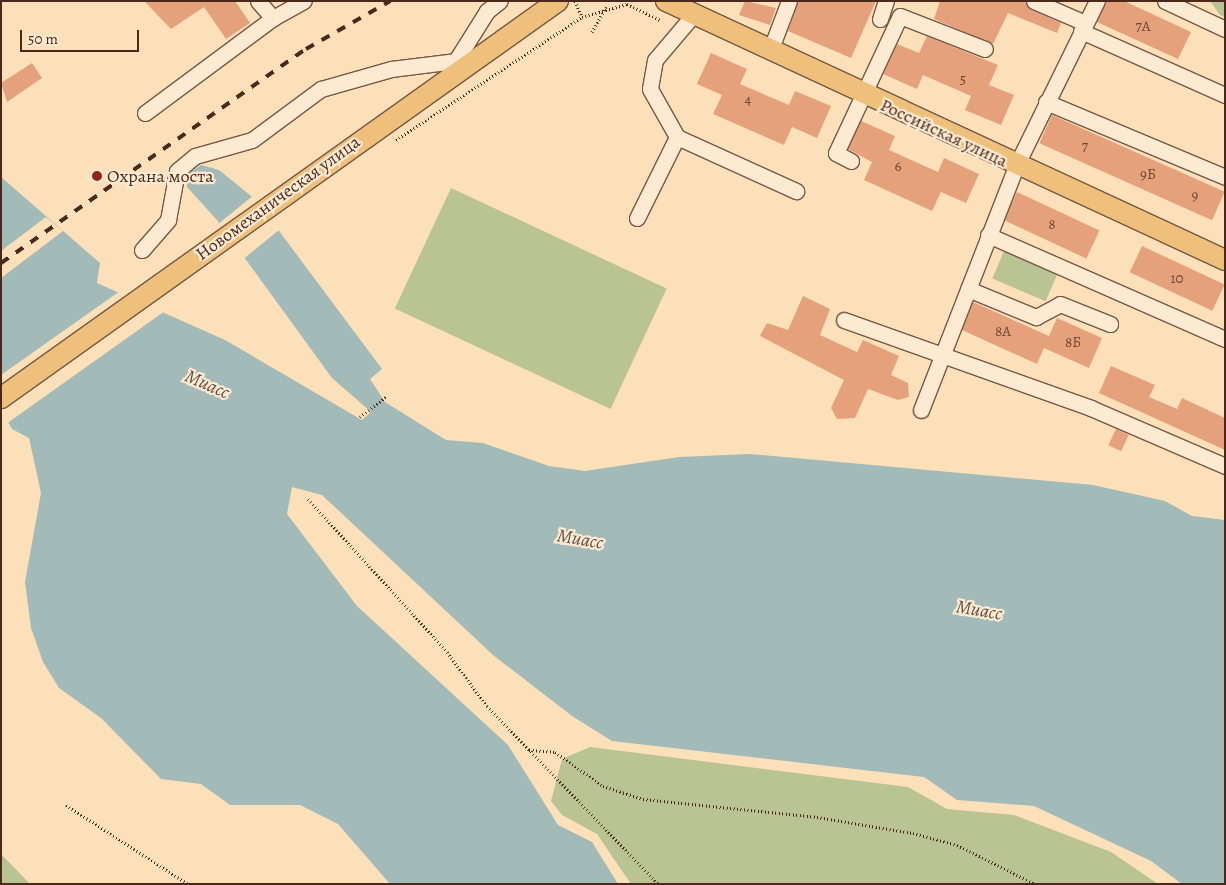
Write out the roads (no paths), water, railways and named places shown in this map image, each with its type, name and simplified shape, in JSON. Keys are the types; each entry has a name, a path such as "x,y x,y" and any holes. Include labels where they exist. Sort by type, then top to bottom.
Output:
{"main road":[{"name":"Новомеханическая улица","path":"1,398 441,82 558,1"},
{"name":"Российская улица","path":"666,1 862,96 1225,260"}],"lane":[{"path":"258,1 273,18"},
{"path":"145,113 273,18 304,1"},
{"path":"441,82 487,11 500,1"},
{"path":"770,51 789,1"},
{"path":"880,19 886,1"},
{"path":"1034,1 1083,27 1225,94"},
{"path":"921,410 1016,166 1083,27 1098,1"},
{"path":"1165,1 1225,29"},
{"path":"694,14 655,60 650,89 677,137 796,190"},
{"path":"852,161 836,153 900,16 984,50"},
{"path":"142,250 168,220 177,171 195,156 252,140 321,89 391,69 455,61"},
{"path":"1046,102 1225,177"},
{"path":"637,218 677,137"},
{"path":"988,235 1225,339"},
{"path":"968,289 1036,317 1060,304 1110,324"},
{"path":"844,320 942,357 1091,408 1225,466"}],"water":[{"name":"Миасс","path":"201,165 219,170 256,200 382,369 370,379 385,402 446,440 483,443 549,466 585,471 679,457 750,454 1093,485 1165,501 1192,516 1225,520 1225,884 1182,884 1151,861 1034,806 957,800 924,777 612,741 572,716 493,655 322,495 292,487 287,514 357,606 508,745 558,825 592,842 618,884 390,884 338,824 300,805 230,805 201,784 161,779 101,718 59,688 43,662 31,628 25,582 41,493 29,438 12,429 1,409 1,177 100,263 97,283 225,340 362,420 371,412 332,378 217,220 187,187 188,174"}],"railway":[{"path":"1,263 306,49 390,1"}],"place":[{"name":"Охрана моста","path":"97,176"}]}
